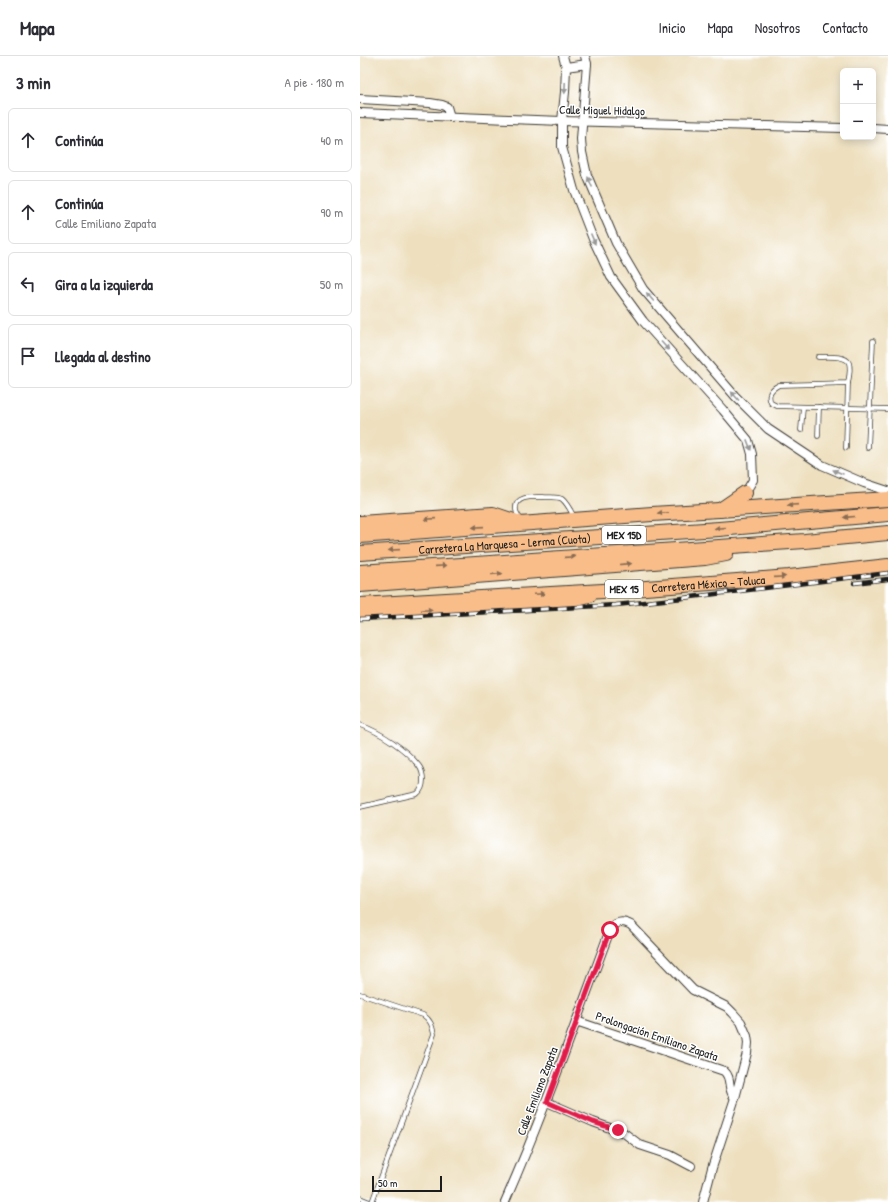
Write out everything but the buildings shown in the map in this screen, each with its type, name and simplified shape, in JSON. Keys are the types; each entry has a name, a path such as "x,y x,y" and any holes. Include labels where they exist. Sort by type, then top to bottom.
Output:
{"highway":[{"path":"719,510 745,493"},
{"path":"360,536 576,519 888,499"},
{"path":"360,523 493,514 523,524"},
{"name":"Carretera La Marquesa - Lerma (Cuota)","path":"360,553 719,528 888,514"},
{"name":"Carretera La Marquesa - Lerma (Cuota)","path":"360,572 805,541 888,533"},
{"path":"360,585 704,558 805,541"},
{"name":"Carretera México - Toluca","path":"360,605 620,590 789,577 888,566"}],"main road":[{"path":"360,614 556,604 620,590"}],"street":[{"path":"563,56 566,67 562,121 562,147 574,190 593,239 610,277 643,321 748,440 752,454 753,480 745,493"},
{"path":"566,67 586,60 581,139 587,175 616,243 643,289 735,396 768,429 822,465 864,483 888,491"},
{"path":"360,99 442,105 447,107 450,117"},
{"name":"Calle Miguel Hidalgo","path":"360,113 562,121 840,128"},
{"path":"876,128 888,129"},
{"name":"Calle Emiliano Zapata","path":"505,1202 547,1102 588,988 613,925 620,922 631,924 690,987 707,998 727,1007 741,1022 747,1036 748,1043 735,1098"},
{"name":"Prolongación Emiliano Zapata","path":"576,1021 724,1071 729,1078 730,1091 735,1098"},
{"path":"703,1202 712,1168 735,1098"},
{"path":"547,1102 593,1122 624,1133 640,1145 670,1155 691,1166"}],"lane":[{"path":"868,448 873,341"},
{"path":"818,357 842,358 847,360 849,364 846,448"},
{"path":"848,383 779,385 770,391 769,396 771,403 777,406 888,409"},
{"path":"801,430 803,406"},
{"path":"818,436 819,407"},
{"path":"523,524 516,510 517,504 520,500 528,497 558,498 562,500 576,519"},
{"path":"360,725 370,728 388,738 419,766 423,776 422,789 417,794 360,807"},
{"path":"360,994 423,1015 428,1018 434,1034 371,1202 360,1198"}],"railway":[{"path":"360,619 616,605 888,573"},
{"path":"854,583 888,579"}],"route":[{"path":"610,930 547,1102 593,1122 618,1130"}]}
